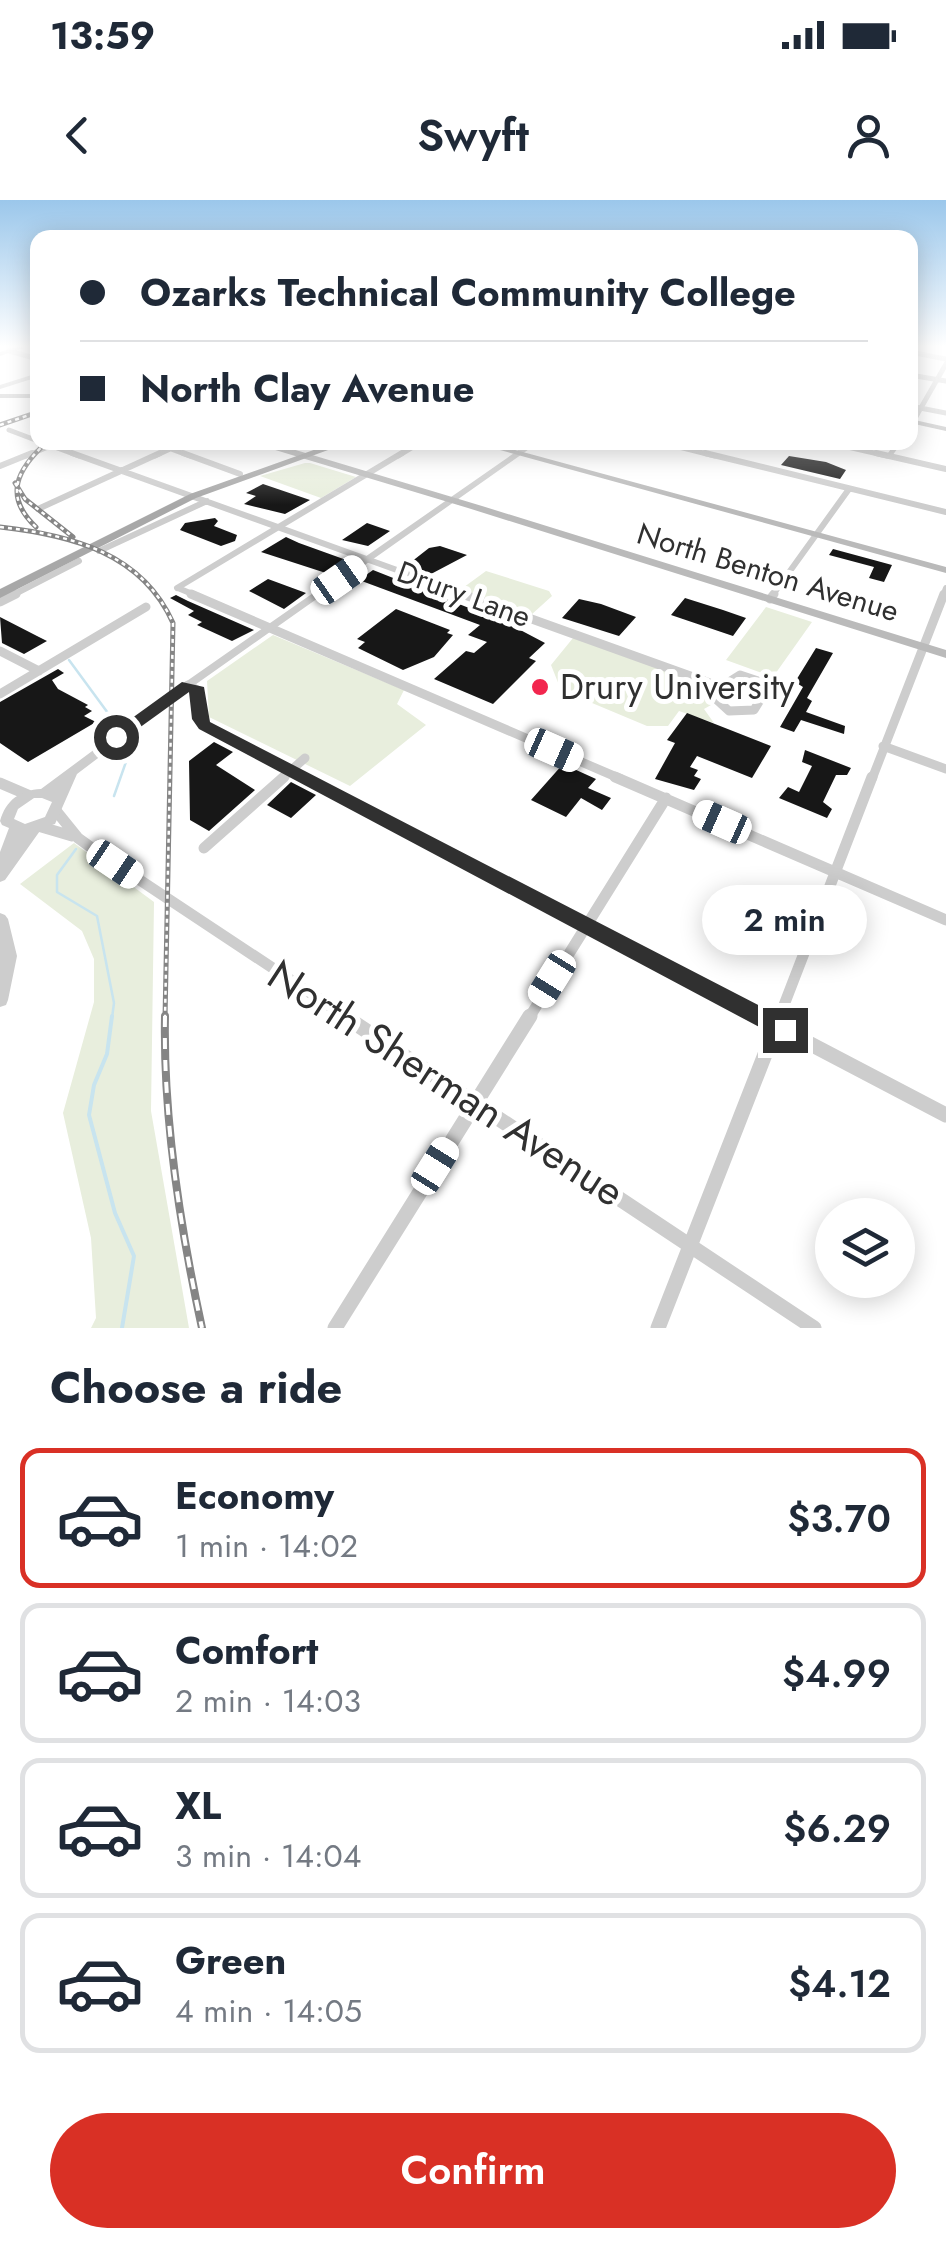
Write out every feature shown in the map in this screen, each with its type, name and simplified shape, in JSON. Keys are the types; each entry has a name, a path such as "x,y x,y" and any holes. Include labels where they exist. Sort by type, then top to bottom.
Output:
{"main road":[{"path":"918,424 946,428"},
{"path":"272,464 280,456 279,450"},
{"path":"504,450 946,570"},
{"path":"8,587 100,544 189,495 304,451"},
{"path":"189,495 304,451"},
{"name":"North Benton Avenue","path":"304,451 329,464 946,654"},
{"path":"206,501 212,490 222,484"}],"street":[{"path":"918,408 946,413"},
{"name":"Drury Lane","path":"9,430 30,438"},
{"path":"0,466 40,450"},
{"name":"Drury Lane","path":"62,450 721,687"},
{"path":"38,509 169,450"},
{"path":"174,450 240,474"},
{"path":"408,450 175,589 946,920"},
{"path":"1,873 83,762 525,450"},
{"path":"692,450 946,512"},
{"path":"862,450 946,469"},
{"path":"889,456 893,450"},
{"path":"770,599 849,488"},
{"path":"100,544 206,501"},
{"path":"0,602 79,562"},
{"path":"658,1328 946,588"},
{"path":"0,694 146,607"},
{"path":"0,651 39,671"},
{"name":"Drury Lane","path":"740,675 758,681 765,692 754,710 737,713 719,705 716,696 721,687 740,675"},
{"path":"188,686 199,691 200,719 205,726 946,1115"},
{"path":"883,746 946,769"},
{"path":"204,848 305,758"},
{"path":"0,784 53,801"},
{"path":"0,784 10,808 7,821 16,828 37,827"},
{"path":"10,808 28,795"},
{"path":"335,1328 666,798"},
{"name":"North Sherman Avenue","path":"53,801 78,838"},
{"name":"North Sherman Avenue","path":"37,827 78,838 814,1328"},
{"path":"1,873 16,828"},
{"path":"0,919 9,956 0,1000"}],"green space":[{"path":"305,463 356,477 321,498 260,476"},
{"path":"486,571 549,591 552,596 531,615 460,590"},
{"path":"766,607 812,622 773,677 726,660"},
{"path":"273,635 404,690 397,704 426,725 350,786 209,717 207,681"},
{"path":"573,638 712,687 711,705 704,709 714,723 679,711 668,726 647,726 561,690 551,665"},
{"path":"74,843 154,902 151,1111 189,1328 91,1328 96,1318 91,1238 63,1113 94,1002 94,959 82,931 20,884"}],"building":[{"path":"789,456 846,470 840,479 781,465"},
{"path":"263,484 310,500 285,514 244,504 256,496 246,493"},
{"path":"215,518 218,521 214,526 237,535 235,541 221,546 180,530 185,523"},
{"path":"367,523 390,531 368,546 342,540"},
{"path":"286,537 349,561 332,575 261,552"},
{"path":"440,546 467,555 431,574 406,566 429,548"},
{"path":"833,549 892,565 884,582 869,578 874,567 829,555"},
{"path":"373,570 507,623 545,643 529,658 536,661 493,704 434,679 466,651 474,653 487,642 468,635 480,625 359,580"},
{"path":"268,579 306,593 284,609 249,591"},
{"path":"176,595 254,630 232,641 197,625 202,622 188,615 194,611 170,598"},
{"path":"685,598 746,618 733,636 671,615"},
{"path":"579,599 636,617 619,636 562,618"},
{"path":"396,609 450,630 447,633 453,635 434,657 403,670 358,648 365,642 357,639"},
{"path":"0,617 47,641 24,654 2,643"},
{"path":"816,648 833,653 807,698 812,701 806,712 845,726 844,734 801,720 794,732 780,727 803,687 795,682"},
{"path":"58,669 64,673 52,680 58,689 88,705 85,707 92,711 84,716 96,722 28,762 0,743 0,702"},
{"path":"687,713 771,746 752,778 697,756 690,767 698,770 694,776 701,779 694,790 655,779 675,743 667,740"},
{"path":"214,742 233,752 216,765 255,790 209,831 190,820 189,761"},
{"path":"805,750 851,768 847,775 836,775 823,802 832,809 827,818 779,798 788,787 799,792 812,766 802,762"},
{"path":"563,764 596,779 588,788 611,798 602,810 581,798 566,817 531,800"},
{"path":"291,782 316,795 291,818 267,805"}],"waterway":[{"path":"69,660 116,724"},
{"path":"114,796 133,742 131,735"},
{"path":"76,849 57,875 57,892 97,916 114,1003 112,1018"},
{"path":"112,1016 107,1054 94,1085 89,1115 115,1213 134,1256 122,1328"}],"railway":[{"path":"0,425 30,415"},
{"path":"18,487 28,462 39,450"},
{"path":"15,483 18,487"},
{"path":"18,487 25,499 73,537"},
{"path":"18,487 20,504 36,527"},
{"path":"0,527 78,542 123,564 160,599 173,623 165,1018"},
{"path":"165,1018 174,1173 202,1328"}],"place":[{"name":"Drury University","path":"540,687"}],"route":[{"path":"116,737 188,686 199,691 200,719 205,726 785,1030"}]}
